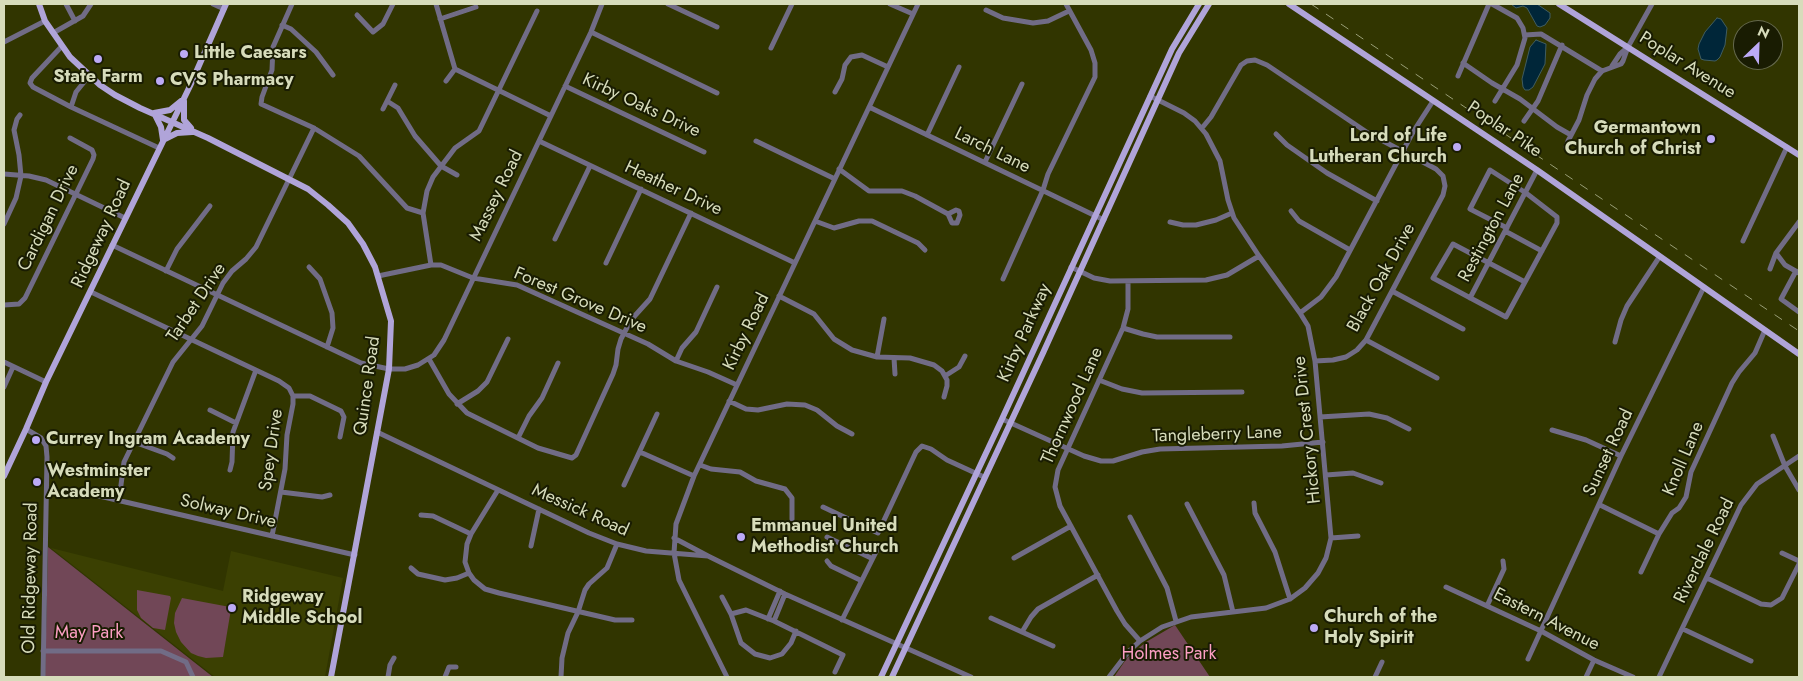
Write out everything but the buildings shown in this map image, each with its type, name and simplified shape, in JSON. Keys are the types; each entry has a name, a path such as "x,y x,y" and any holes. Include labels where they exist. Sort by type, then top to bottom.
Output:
{"main road":[{"name":"Quince Road","path":"39,4 45,21 53,34 89,76 115,95 290,178 315,194 342,217 367,251 378,276 391,321 389,369 332,677"},
{"name":"Kirby Parkway","path":"882,677 1150,96 1180,33 1199,4"},
{"name":"Kirby Parkway","path":"892,677 1104,220 1179,53 1209,4"},
{"name":"Poplar Pike","path":"1288,4 1538,170 1799,354"},
{"name":"Poplar Avenue","path":"1559,4 1799,155"},
{"name":"Ridgeway Road","path":"4,476 46,382 91,292 158,148 184,98 225,6"},
{"path":"184,98 170,110 154,113 163,140 177,133 196,132"},
{"path":"184,98 184,120 196,132"}],"street":[{"path":"66,4 75,21"},
{"path":"53,34 85,14 91,4"},
{"path":"212,4 225,6"},
{"path":"292,4 273,47 272,70 261,104 314,128 359,156 407,208 422,213"},
{"path":"358,15 373,32 383,24 393,4"},
{"path":"436,4 455,68 499,92 551,116"},
{"name":"Massey Road","path":"429,359 442,344 591,32 602,4"},
{"path":"668,4 717,27"},
{"path":"771,48 792,4"},
{"path":"890,4 913,14"},
{"name":"Kirby Road","path":"727,677 679,580 674,554 676,524 694,476 918,4"},
{"path":"1003,279 1043,190 1048,174 1095,77 1095,63 1091,50 1066,4"},
{"path":"1458,76 1491,4 1517,18 1525,35 1523,48 1517,65 1495,101"},
{"path":"1566,147 1580,120 1591,87 1602,72 1621,64 1628,47 1652,4"},
{"path":"440,19 476,7"},
{"path":"986,10 1003,18 1038,23 1054,19 1069,11"},
{"path":"431,265 422,213 427,191 433,177 455,148 478,131 499,92 537,11"},
{"path":"4,42 45,21"},
{"path":"282,25 291,29 316,52 333,75"},
{"path":"591,32 717,93"},
{"path":"1525,35 1541,34 1562,45 1602,72"},
{"path":"1524,121 1542,93 1547,77 1562,45"},
{"path":"62,46 32,78 30,82 33,87 158,148"},
{"path":"835,92 842,79 844,65 851,57 862,55 888,67"},
{"path":"1202,128 1241,65 1247,61 1255,60 1267,65 1361,128 1402,151"},
{"path":"1463,64 1534,108 1557,128 1571,135"},
{"path":"927,135 959,67"},
{"path":"446,81 455,68"},
{"path":"71,107 76,92 89,76"},
{"path":"985,162 1022,84"},
{"path":"383,109 395,85"},
{"name":"Kirby Oaks Drive","path":"565,86 704,152"},
{"name":"Hickory Crest Drive","path":"1108,677 1121,659 1140,640 1162,627 1176,621 1205,614 1266,608 1290,598 1305,588 1318,573 1326,558 1331,538 1316,362 1311,334 1300,313 1259,256 1232,213 1219,157 1202,128 1184,113 1150,96"},
{"path":"387,100 398,108 414,136 441,166 457,175"},
{"path":"1300,313 1317,301 1329,287 1377,201 1402,151 1433,101"},
{"name":"Larch Lane","path":"869,107 1104,220"},
{"path":"4,224 15,201 21,176 14,130 20,115"},
{"name":"Tarbet Drive","path":"119,500 124,465 173,362 202,326 216,295 228,275 256,247 314,128"},
{"path":"1276,134 1287,145 1327,172 1377,201"},
{"name":"Cardigan Drive","path":"4,305 19,304 25,298 94,155 90,148 70,138"},
{"name":"Heather Drive","path":"539,141 795,263"},
{"path":"756,141 834,178"},
{"path":"1742,241 1787,147"},
{"name":"Black Oak Drive","path":"1316,362 1346,357 1357,350 1366,340 1443,195 1444,178 1436,169 1402,151"},
{"path":"555,239 590,166"},
{"path":"839,169 868,191 906,192 948,214"},
{"path":"1525,282 1453,244 1433,278 1506,317 1542,251 1558,220 1556,214 1490,170 1470,209 1542,251"},
{"name":"Restington Lane","path":"1470,298 1538,170"},
{"path":"4,174 46,180 125,218"},
{"path":"606,263 641,189"},
{"path":"166,271 177,249 210,206"},
{"path":"1291,212 1299,221 1350,250"},
{"path":"112,245 361,362 389,369 411,367 429,359 445,389 457,404 472,415 544,450 572,458 614,374 619,345 624,333 632,320 650,299 691,213"},
{"path":"1170,222 1182,225 1196,224 1216,220 1232,213"},
{"path":"815,221 834,228 859,221 872,221 918,243 925,250"},
{"path":"1770,269 1776,253 1799,222"},
{"path":"1776,253 1785,265 1798,272 1781,299 1799,312"},
{"path":"1071,268 1104,280 1128,282 1219,278 1236,271 1259,256"},
{"path":"1615,342 1621,320 1628,306 1660,256"},
{"name":"Forest Grove Drive","path":"378,276 431,265 440,265 473,278 517,285 648,344 676,361 737,385"},
{"path":"309,268 315,273 322,285 332,313 333,328 327,347"},
{"name":"Thornwood Lane","path":"1128,282 1128,309 1123,328 1056,474 1055,487 1058,500 1071,526 1121,617 1140,640"},
{"path":"676,361 682,348 696,332 717,287"},
{"name":"Sunset Road","path":"1528,659 1621,456 1704,287"},
{"path":"1392,291 1463,329"},
{"path":"91,292 284,383 293,396 310,396 341,411 344,417 340,437"},
{"path":"780,296 814,314 830,335 843,345 857,352 876,357 910,358 925,361 937,367 945,376 947,386 944,397"},
{"path":"876,357 884,319"},
{"path":"1123,328 1157,337 1230,336"},
{"name":"Knoll Lane","path":"1641,572 1659,534 1686,497 1691,472 1732,383 1755,354 1765,330"},
{"path":"457,404 484,385 508,339"},
{"path":"1366,340 1437,378"},
{"path":"945,376 959,367 964,356"},
{"path":"894,358 895,374"},
{"path":"4,362 46,382"},
{"path":"518,438 542,398 558,363"},
{"path":"4,387 13,366"},
{"path":"230,470 232,462 232,437 256,370"},
{"path":"1099,380 1122,389 1142,393 1242,392"},
{"name":"Spey Drive","path":"272,536 285,469 287,434 293,396"},
{"path":"729,401 746,409 758,410 787,404 805,405 817,410 837,426 852,434"},
{"path":"210,410 236,423"},
{"path":"624,486 658,414"},
{"path":"1320,417 1369,414 1387,418 1410,428"},
{"name":"Tangleberry Lane","path":"1002,419 1089,458 1107,462 1155,450 1272,447 1323,442"},
{"name":"Old Ridgeway Road","path":"26,429 41,438 46,446 47,457 43,677"},
{"path":"1552,430 1586,440 1621,456"},
{"name":"Messick Road","path":"377,432 589,533 617,544 646,552 708,556 905,649 971,677"},
{"path":"1773,436 1784,466 1799,490"},
{"path":"134,442 173,458"},
{"path":"823,507 878,533 920,447 928,448 947,460 984,477"},
{"path":"640,452 694,476"},
{"name":"Riverdale Road","path":"1659,677 1749,493 1757,484 1799,456"},
{"path":"700,465 711,469 743,473 756,481 785,489 792,501 792,519"},
{"path":"1326,475 1354,473 1381,483"},
{"path":"498,490 471,534 465,552 465,562 469,574 477,583 489,590 578,612 619,621 632,620"},
{"path":"281,492 322,497 330,495"},
{"name":"Solway Drive","path":"95,495 355,555"},
{"path":"1254,503 1255,512 1275,552 1290,598"},
{"path":"1187,504 1224,575 1233,612"},
{"path":"1600,505 1659,534"},
{"path":"531,546 539,509"},
{"path":"421,515 431,515 471,534"},
{"path":"1130,517 1165,582 1176,621"},
{"path":"1014,558 1071,526"},
{"path":"1331,538 1358,536"},
{"path":"827,537 871,558"},
{"path":"674,538 708,556"},
{"path":"561,677 562,658 568,633 578,612 584,590 607,568 617,544"},
{"path":"842,620 871,558 878,548"},
{"path":"1707,578 1761,604 1771,605 1782,598 1799,562 1782,553"},
{"path":"827,561 831,566 860,580"},
{"path":"1487,606 1504,569 1503,561"},
{"path":"411,568 418,574 445,580 469,574"},
{"path":"1022,632 1030,617 1038,610 1098,575"},
{"name":"Eastern Avenue","path":"1446,587 1541,631 1594,660 1633,677"},
{"path":"771,620 783,592"},
{"path":"722,597 731,614 737,634 745,647 755,654 770,658 782,654 796,631"},
{"path":"731,614 746,610 796,631 843,655 836,672"},
{"path":"991,618 1053,646"},
{"path":"1683,628 1751,661"},
{"path":"43,651 161,651 186,662 193,677"},
{"path":"388,677 390,665 394,658"},
{"path":"1586,677 1594,660"},
{"path":"1375,677 1382,662"},
{"path":"445,677 449,667 456,667"}],"shaded area":[{"name":"Ridgeway Middle School","path":"51,548 223,591 231,551 343,578 325,677 215,677"}],"green space":[{"name":"May Park","path":"48,547 213,677 45,677"},
{"path":"137,590 170,596 165,630 153,628 141,618 137,610"},
{"path":"182,598 230,607 223,657 206,658 198,656 191,653 181,642 174,623 175,613"},
{"name":"Holmes Park","path":"1175,625 1210,677 1114,677 1127,658 1146,642"}],"water":[{"path":"1511,4 1537,4 1550,13 1550,18 1545,25 1537,26 1527,8 1523,6 1516,8"},
{"path":"1717,18 1721,19 1727,28 1725,45 1717,60 1701,59 1698,49 1699,44 1705,32"},
{"path":"1536,40 1546,44 1545,64 1533,87 1525,90 1522,79 1530,47"}],"railway":[{"path":"1311,4 1799,331"}],"place":[{"name":"Little Caesars","path":"184,54"},
{"name":"State Farm","path":"98,59"},
{"name":"CVS Pharmacy","path":"160,81"},
{"name":"Germantown Church of Christ","path":"1711,139"},
{"name":"Lord of Life Lutheran Church","path":"1457,147"},
{"name":"Currey Ingram Academy","path":"36,440"},
{"name":"Westminster Academy","path":"37,482"},
{"name":"Emmanuel United Methodist Church","path":"741,537"},
{"name":"Ridgeway Middle School","path":"232,608"},
{"name":"Church of the Holy Spirit","path":"1314,628"}]}
